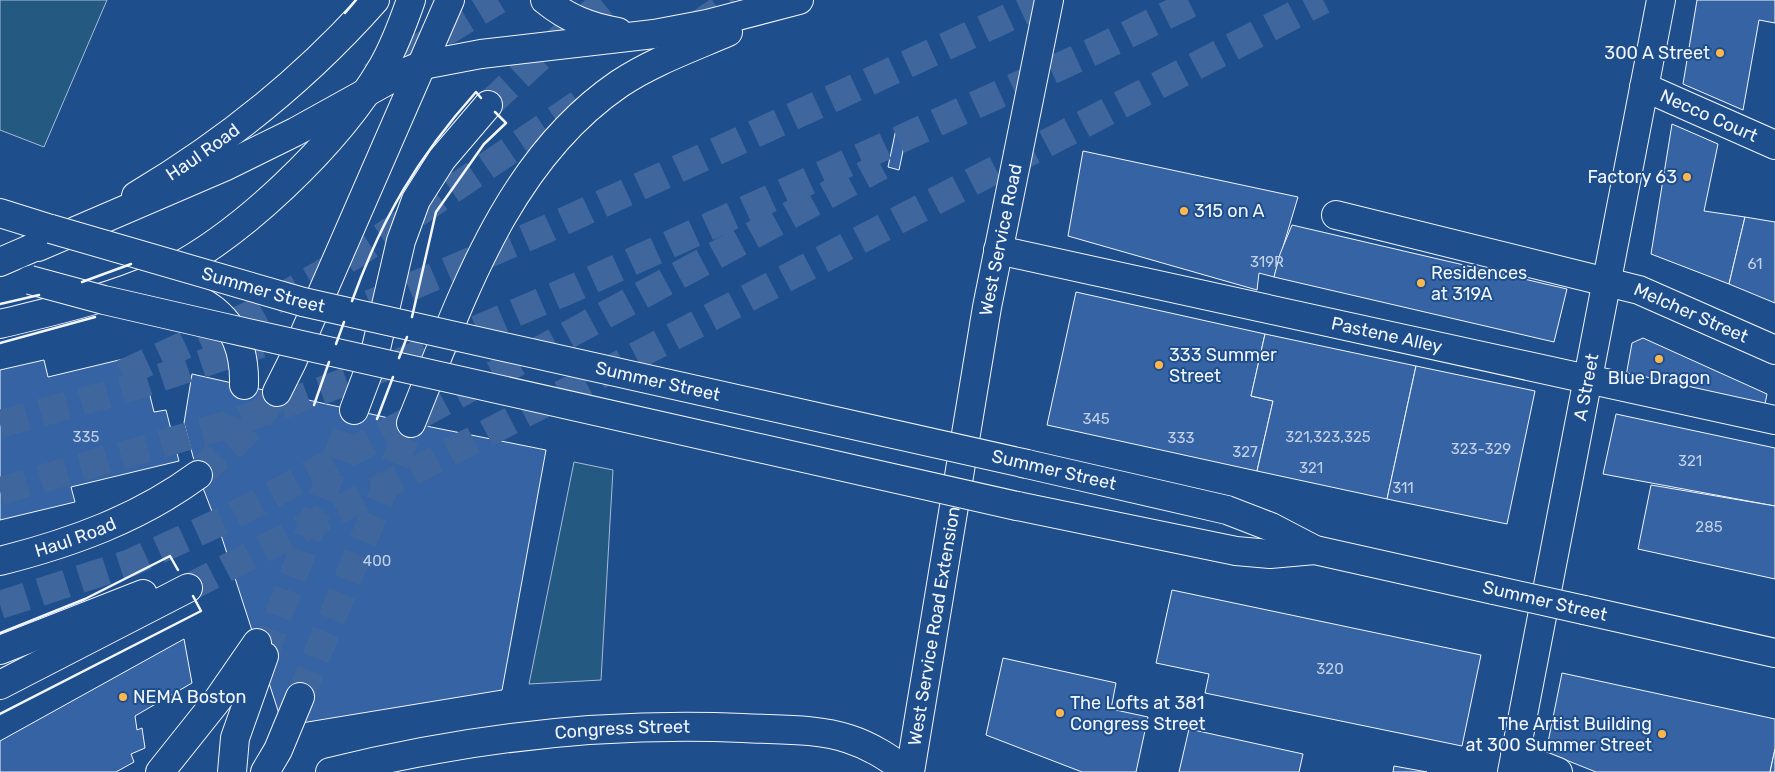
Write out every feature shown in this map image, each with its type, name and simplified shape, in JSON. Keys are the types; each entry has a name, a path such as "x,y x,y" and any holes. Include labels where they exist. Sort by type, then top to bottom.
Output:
{"main road":[{"name":"Haul Road","path":"0,262 38,247 105,214 221,140 284,91 375,0"},
{"path":"0,324 112,293 174,268 226,233 265,202 314,156 363,95 393,47 411,0"},
{"path":"277,392 292,362 450,0"},
{"path":"545,0 570,18 584,24 617,32 654,34"},
{"path":"38,247 200,179 295,132 396,76 422,65 464,56 654,34 707,24 799,0"},
{"path":"411,423 464,295 488,245 527,177 565,129 590,106 620,83 650,66 733,30 814,0"},
{"name":"West Service Road","path":"960,481 978,358 1049,0"},
{"name":"A Street","path":"1513,763 1661,0"},
{"name":"Necco Court","path":"1644,87 1775,145"},
{"path":"354,410 374,357 401,241 416,200 442,159 488,105"},
{"name":"Summer Street","path":"0,213 302,302 1227,510 1271,526 1315,550 1775,653"},
{"name":"Melcher Street","path":"1336,215 1606,281 1651,295 1775,350"},
{"name":"Pastene Alley","path":"998,250 1775,420"},
{"name":"Summer Street","path":"0,271 104,300 1017,506 1236,551 1270,554 1315,550"},
{"path":"112,293 148,289 166,291 184,294 214,308 229,325 239,346 244,385"},
{"name":"Haul Road","path":"0,560 57,545 113,524 171,495 198,475"},
{"name":"West Service Road Extension","path":"909,772 960,481"},
{"path":"0,650 185,583 0,685"},
{"path":"160,772 218,698 261,650 235,738 232,772"},
{"path":"266,772 278,750 300,697"},
{"name":"Congress Street","path":"330,772 446,746 499,738 601,729 667,726 826,734 870,746 909,772"},
{"path":"1513,763 1558,772"}],"shaded area":[{"path":"0,0 107,0 44,147 0,130"},
{"path":"574,462 613,470 601,680 529,684"}],"building":[{"name":"300 A Street","path":"1697,0 1775,0 1775,23 1759,20 1743,110 1683,84"},
{"name":"Factory 63","path":"1672,124 1718,144 1704,211 1745,217 1729,284 1651,254"},
{"path":"896,129 907,132 899,170 888,167"},
{"name":"315 on A","path":"1083,151 1298,197 1274,277 1259,273 1257,290 1068,236"},
{"path":"1745,217 1775,222 1775,303 1729,284"},
{"name":"Residences at 319A","path":"1292,225 1567,289 1554,342 1274,277 1280,254"},
{"name":"333 Summer Street","path":"1076,292 1265,334 1251,396 1273,401 1257,471 1047,425"},
{"path":"1265,334 1416,366 1387,499 1257,471 1273,401 1251,396"},
{"name":"Blue Dragon","path":"1643,338 1767,394 1765,404 1626,376 1632,343"},
{"path":"140,355 154,412 166,410 179,461 71,487 75,502 0,520 0,370 44,360 48,377"},
{"path":"1416,366 1535,391 1507,524 1387,499"},
{"path":"192,374 411,423 546,450 502,690 283,726 221,535 198,475 184,423"},
{"path":"1616,414 1775,448 1775,506 1603,474"},
{"path":"1651,485 1775,506 1775,579 1638,549"},
{"path":"1172,590 1481,655 1462,746 1205,693 1209,674 1156,663"},
{"name":"NEMA Boston","path":"184,639 192,683 135,716 137,730 142,728 145,748 131,754 134,762 116,772 0,772 0,741"},
{"name":"The Lofts at 381 Congress Street","path":"1003,658 1116,683 1111,709 1148,717 1136,772 1082,772 986,735"},
{"name":"The Artist Building at 300 Summer Street","path":"1562,673 1775,719 1775,749 1770,772 1596,772 1546,752"},
{"path":"1189,729 1303,754 1299,772 1179,772"},
{"path":"1775,749 1775,772 1770,772"},
{"path":"1394,766 1427,772 1393,772"}],"tunnel":[{"path":"371,77 498,0"},
{"path":"488,105 564,35 608,0"},
{"path":"696,26 734,0"},
{"path":"370,304 549,228 1047,0"},
{"path":"0,491 230,424 405,360 576,287 1096,50 1198,0"},
{"path":"188,588 1323,0"},
{"path":"122,374 252,314 358,253 589,97"},
{"path":"0,605 130,563 227,519 881,166"},
{"path":"0,424 123,390 261,344"},
{"path":"198,475 251,427 277,392"},
{"path":"264,656 354,410"},
{"path":"198,475 228,439 240,413"},
{"path":"300,697 411,423"}],"wall":[{"path":"345,13 356,0"},
{"path":"352,301 376,243 403,190 436,141 476,92 481,98"},
{"path":"412,317 436,212 484,144 506,123 495,112"},
{"path":"82,282 131,264"},
{"path":"0,304 39,295"},
{"path":"0,343 95,317"},
{"path":"336,344 344,322"},
{"path":"399,358 407,337"},
{"path":"314,405 329,362"},
{"path":"377,419 393,377"},
{"path":"0,633 85,599 170,556 178,570"},
{"path":"0,714 201,611 193,596"}],"place":[{"name":"300 A Street","path":"1720,53"},
{"name":"Factory 63","path":"1687,177"},
{"name":"315 on A","path":"1184,211"},
{"name":"Residences at 319A","path":"1421,283"},
{"name":"Blue Dragon","path":"1659,359"},
{"name":"333 Summer Street","path":"1159,365"},
{"name":"NEMA Boston","path":"123,697"},
{"name":"The Lofts at 381 Congress Street","path":"1060,713"},
{"name":"The Artist Building at 300 Summer Street","path":"1662,734"}]}
